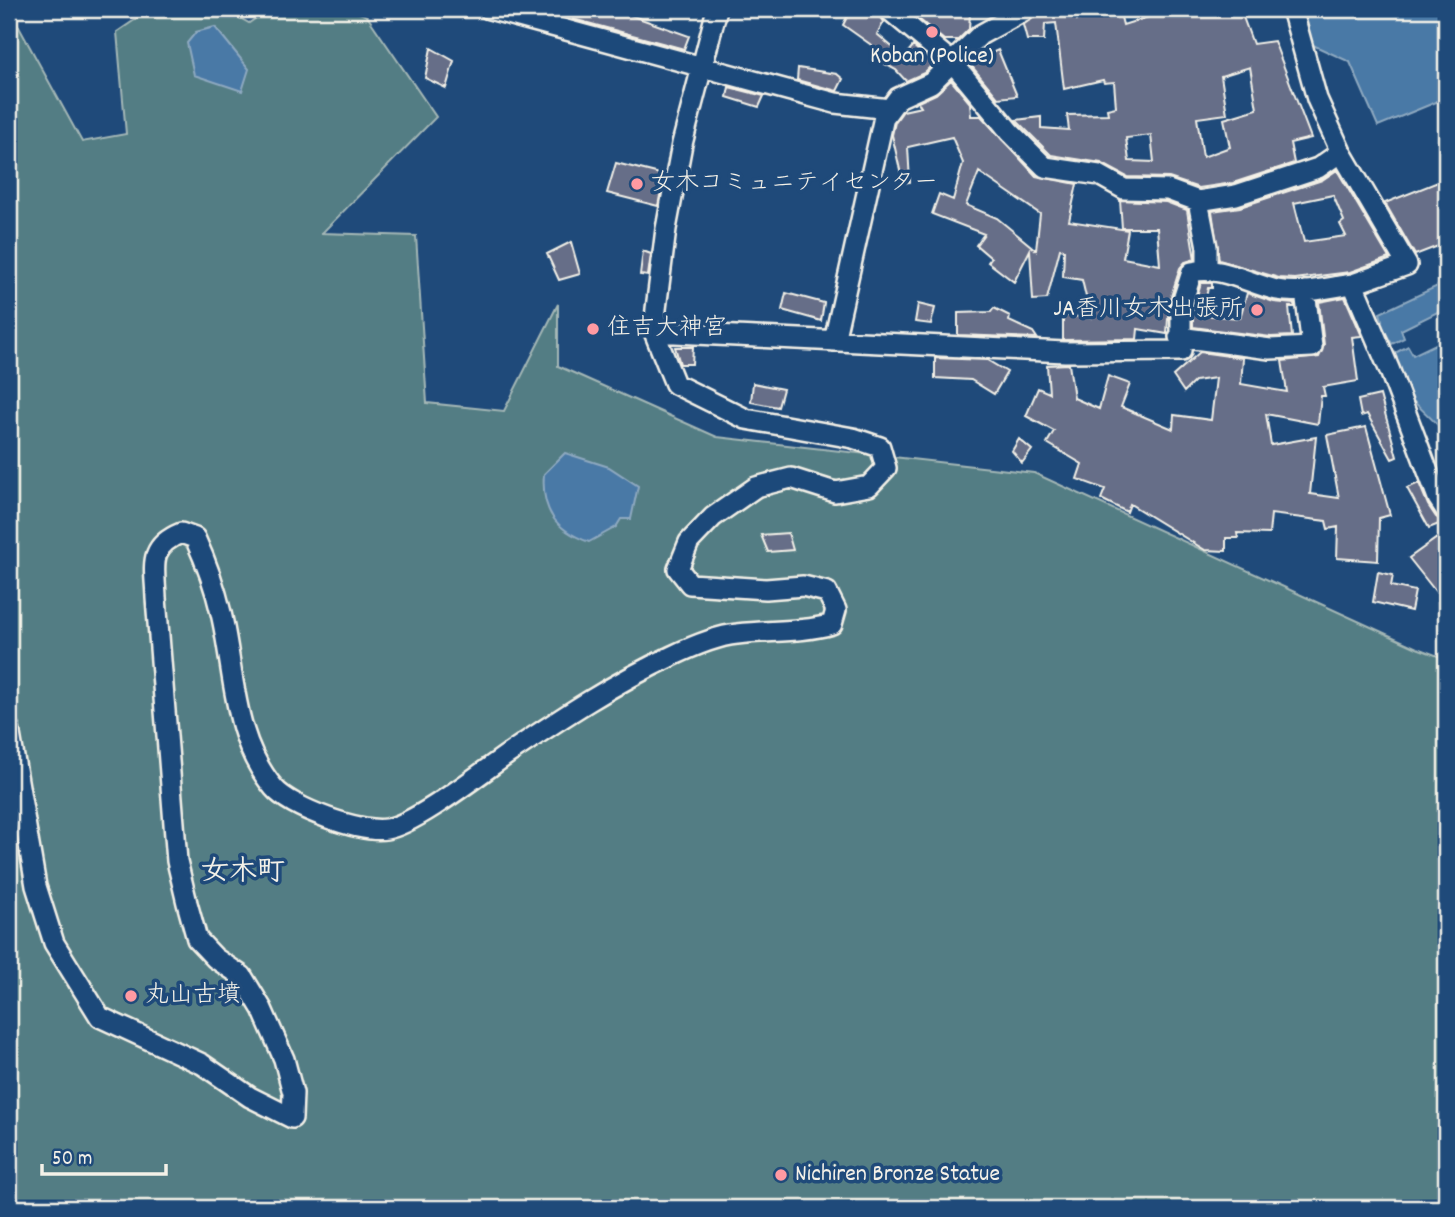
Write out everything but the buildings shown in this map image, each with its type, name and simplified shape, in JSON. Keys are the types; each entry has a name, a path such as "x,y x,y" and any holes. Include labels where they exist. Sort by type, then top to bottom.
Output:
{"street":[{"path":"489,9 835,103 890,109"},
{"path":"9,728 36,886 54,943 77,984 100,1017 202,1064 250,1097 292,1118 293,1093 287,1070 262,1009 242,976 215,958 197,939 177,862 155,555 165,539 181,533 195,537 207,564 221,614 233,691 251,751 275,790 314,812 355,828 388,829 436,804 603,691 674,655 733,634 810,630 832,624 836,610 827,592 803,586 766,589 690,584 678,569 689,542 713,517 756,487 792,478 835,492 869,486 886,468 880,447 853,438 746,419 675,384 654,332 666,229 682,144 717,9"},
{"path":"888,9 953,63 1010,132 1045,167 1099,175 1124,189 1168,190 1198,201 1236,195 1318,168 1341,152"},
{"path":"834,341 884,117 898,98 931,83 980,35 1027,9"},
{"path":"654,332 1104,353 1181,351 1179,337 1187,280 1192,271 1207,268 1279,290 1305,291 1353,284 1407,265 1341,152 1317,99 1292,9"},
{"path":"1198,201 1207,247 1207,268"},
{"path":"1353,284 1390,371 1438,498 1446,510"},
{"path":"1179,337 1270,349 1312,346 1305,291"}],"green space":[{"path":"9,9 82,142 126,134 117,32 151,9 224,9 249,23 269,9 350,9 367,16 436,117 322,233 416,236 427,403 504,411 558,304 558,366 717,437 1034,473 1446,659 1446,1208 9,1208"}],"water":[{"path":"1294,9 1446,9 1446,98 1378,126 1350,62 1302,40"},
{"path":"215,27 249,69 242,91 194,75 187,43 196,32"},
{"path":"1446,282 1446,308 1401,330 1404,338 1392,344 1379,321 1382,320 1380,313"},
{"path":"1446,339 1446,433 1408,396 1404,376 1401,377 1394,359 1397,358 1395,353 1408,346 1413,355"},
{"path":"565,453 609,467 638,486 631,519 621,519 616,527 589,542 559,525 545,498 544,474"}],"place":[{"name":"Koban (Police)","path":"932,32"},
{"name":"女木コミュニテイセンター","path":"637,184"},
{"name":"JA香川女木出張所","path":"1257,310"},
{"name":"住吉大神宮","path":"593,329"},
{"name":"丸山古墳","path":"131,996"},
{"name":"Nichiren Bronze Statue","path":"781,1175"}],"district":[{"name":"女木町","path":"243,874"}]}
